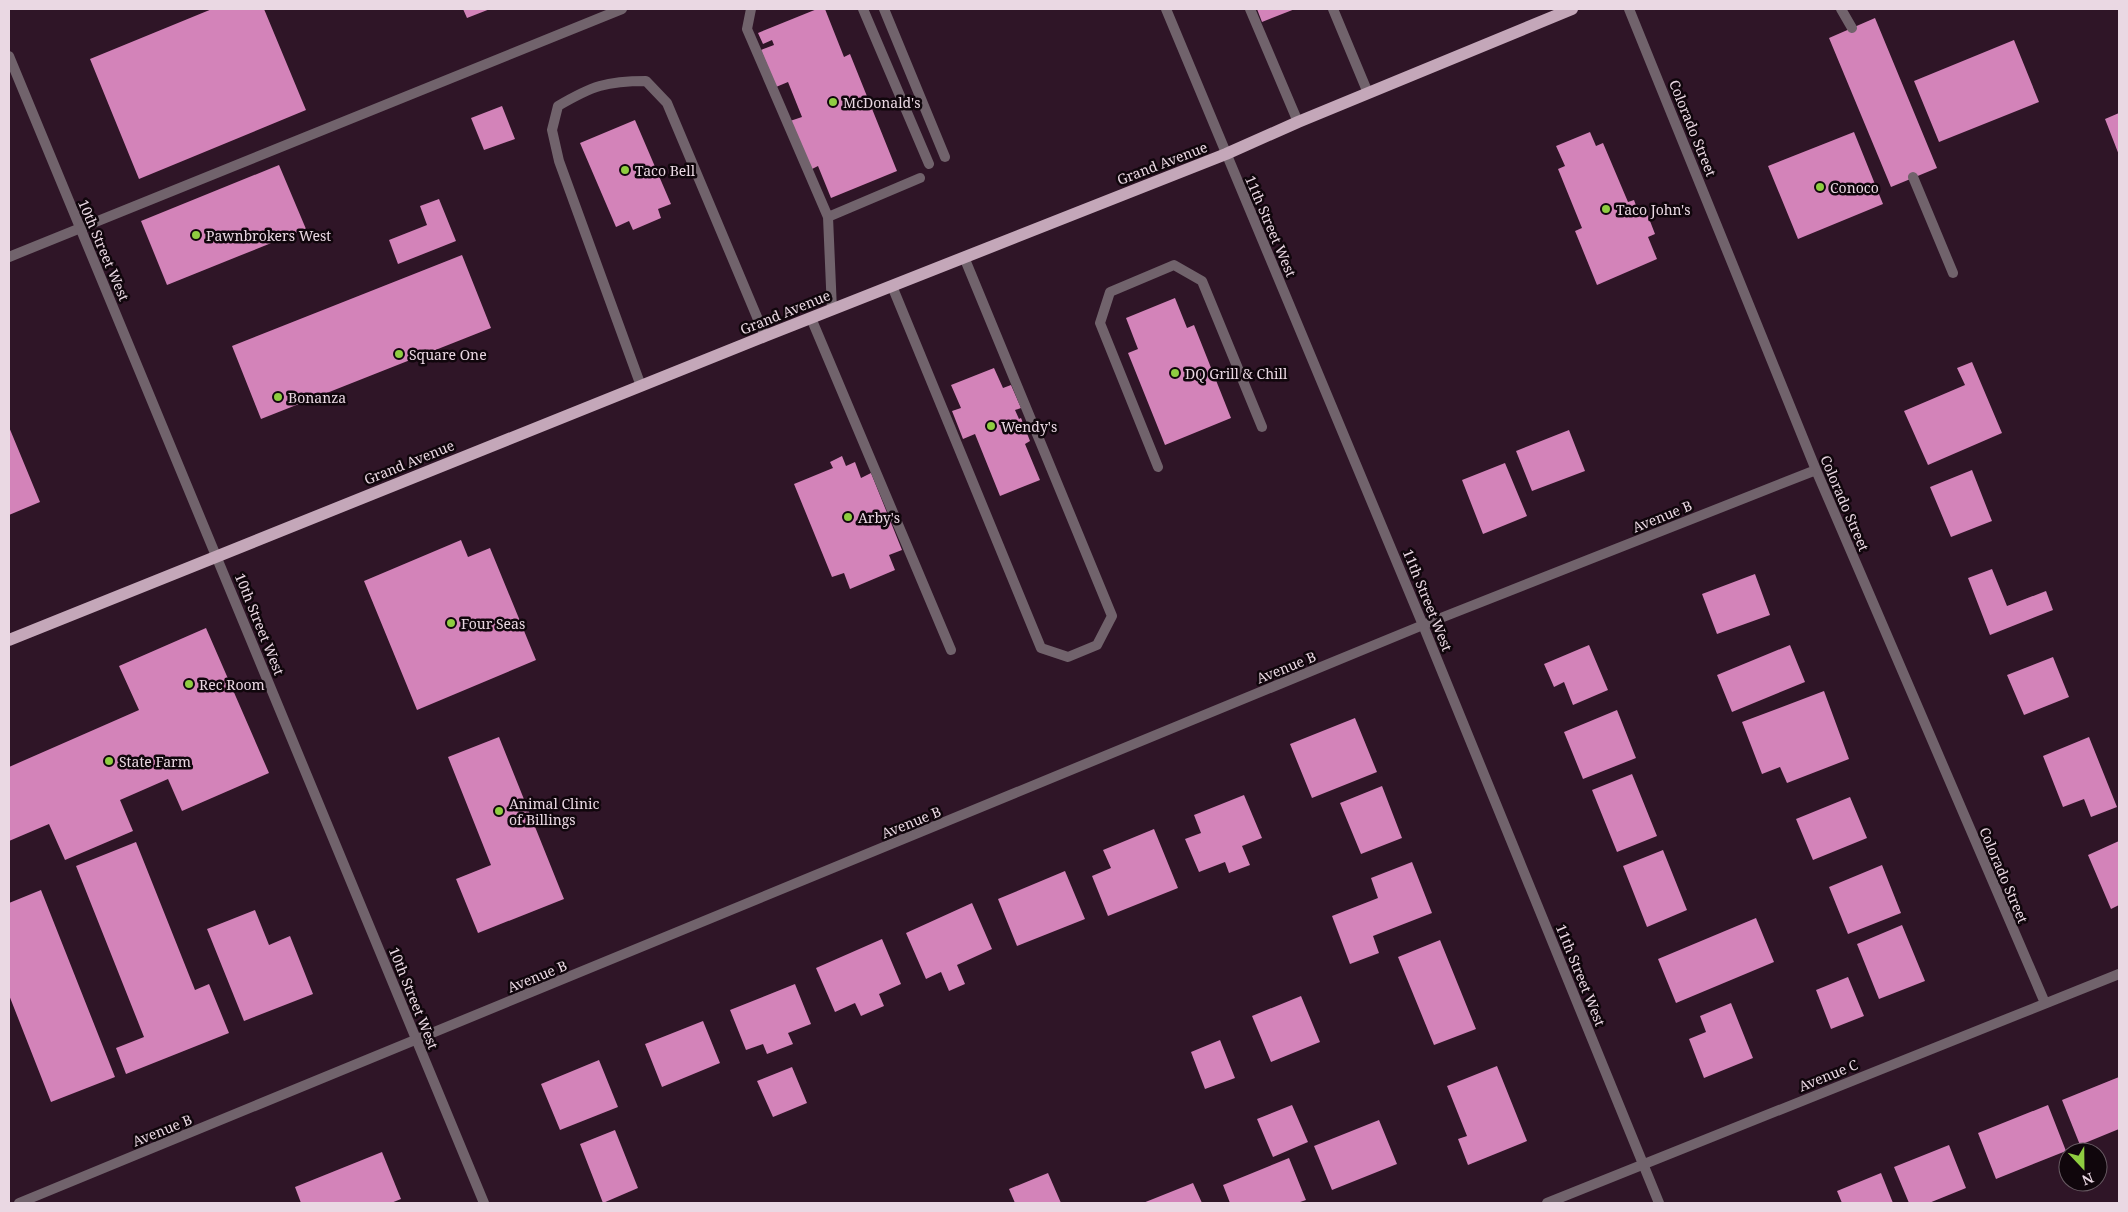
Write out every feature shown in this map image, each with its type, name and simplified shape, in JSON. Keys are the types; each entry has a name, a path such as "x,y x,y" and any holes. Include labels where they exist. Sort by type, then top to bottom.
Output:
{"main road":[{"name":"Grand Avenue","path":"9,640 765,336 1226,154 1298,122 1572,9"}],"street":[{"path":"9,257 622,9"},
{"path":"751,9 747,29 828,217 832,310"},
{"path":"863,9 929,164"},
{"path":"884,9 945,157"},
{"name":"11th Street West","path":"1166,9 1423,625 1659,1203"},
{"path":"1250,9 1298,122"},
{"path":"1333,9 1368,93"},
{"name":"Colorado Street","path":"1629,9 1816,470 2045,1003"},
{"path":"1841,9 1852,28"},
{"name":"10th Street West","path":"9,56 484,1203"},
{"path":"641,386 559,161 552,130 558,106 589,88 622,81 646,81 667,103 765,336"},
{"path":"828,217 920,178"},
{"path":"1913,178 1953,273"},
{"path":"892,286 1041,648 1068,657 1096,645 1112,616 964,257"},
{"path":"1158,467 1100,323 1110,292 1174,265 1202,281 1262,426"},
{"path":"811,318 951,650"},
{"name":"Avenue B","path":"19,1203 1423,625 1816,470"},
{"name":"Avenue C","path":"1547,1203 1642,1163 2119,974"}],"building":[{"path":"212,9 264,9 306,110 139,179 90,59"},
{"path":"463,9 490,9 467,18"},
{"name":"McDonald's","path":"817,9 825,9 844,57 850,54 897,171 831,198 818,166 810,170 790,121 802,117 788,82 776,87 761,50 774,45 772,40 763,44 758,33"},
{"path":"1257,9 1295,9 1262,22"},
{"path":"1875,18 1937,168 1891,187 1829,38"},
{"path":"2014,40 2039,102 1939,142 1914,81"},
{"path":"502,106 515,139 484,150 471,118"},
{"path":"2119,113 2119,155 2105,119"},
{"path":"635,120 671,204 658,209 661,218 633,230 629,221 616,227 580,143"},
{"name":"Taco John's","path":"1590,132 1596,146 1603,143 1628,202 1634,200 1638,211 1645,208 1655,234 1648,237 1657,259 1597,285 1575,231 1582,228 1558,169 1565,166 1556,146"},
{"path":"1854,132 1883,204 1798,239 1768,166"},
{"path":"279,165 306,229 167,285 141,221"},
{"path":"439,199 456,241 398,264 389,240 427,225 420,206"},
{"path":"462,255 491,328 261,419 232,346"},
{"path":"1175,298 1187,328 1194,325 1231,418 1165,445 1128,353 1138,349 1126,318"},
{"path":"1972,362 2002,433 1928,465 1904,411 1965,385 1957,368"},
{"name":"Wendy's","path":"994,368 1003,388 1011,385 1021,408 1015,410 1019,419 1021,418 1030,441 1025,444 1040,480 1000,496 975,434 963,439 952,411 961,408 951,385"},
{"path":"9,427 40,502 9,515"},
{"path":"1569,430 1585,471 1532,491 1516,451"},
{"name":"Arby's","path":"842,456 846,466 855,462 861,478 871,473 902,550 889,555 895,570 850,589 844,573 832,577 794,484 833,468 830,462"},
{"path":"1505,463 1527,516 1483,534 1462,480"},
{"path":"1972,470 1992,521 1951,537 1930,487"},
{"name":"Four Seas","path":"461,540 468,557 490,548 536,660 417,710 364,581"},
{"path":"1992,569 2007,606 2046,591 2053,610 1990,635 1968,578"},
{"path":"1755,574 1770,615 1717,634 1702,594"},
{"path":"206,628 269,773 182,811 168,779 120,800 133,831 65,860 49,824 9,841 9,767 139,710 119,666"},
{"path":"1589,645 1608,690 1573,705 1564,682 1554,687 1544,664"},
{"path":"1790,645 1805,682 1732,712 1717,675"},
{"path":"2053,657 2069,697 2024,715 2007,675"},
{"path":"1824,691 1849,759 1787,783 1780,767 1762,774 1742,722"},
{"path":"1617,710 1636,758 1583,779 1564,732"},
{"path":"1355,718 1377,772 1312,798 1290,744"},
{"name":"Animal Clinic of Billings","path":"499,737 564,899 478,933 456,879 491,865 448,757"},
{"path":"2089,737 2117,807 2091,817 2084,799 2063,807 2043,756"},
{"path":"1632,774 1657,836 1617,852 1592,790"},
{"path":"1382,786 1402,838 1361,854 1340,803"},
{"path":"1244,795 1262,838 1242,846 1250,865 1229,873 1225,862 1199,872 1185,839 1201,833 1194,815"},
{"path":"1850,797 1867,838 1813,860 1796,819"},
{"path":"1154,829 1178,888 1108,916 1092,876 1111,868 1103,850"},
{"path":"2119,841 2119,905 2111,909 2088,855"},
{"path":"136,842 195,990 209,984 229,1033 126,1074 116,1048 144,1037 76,866"},
{"path":"1663,850 1687,910 1647,927 1623,866"},
{"path":"1412,862 1432,913 1373,936 1379,953 1350,964 1332,916 1378,898 1371,878"},
{"path":"1882,865 1901,913 1848,934 1829,887"},
{"path":"1065,871 1085,919 1017,946 998,899"},
{"path":"41,890 115,1077 51,1102 9,995 9,903"},
{"path":"972,903 992,949 957,965 965,984 949,991 941,972 926,979 906,933"},
{"path":"255,910 269,945 290,936 313,994 244,1021 207,929"},
{"path":"1756,918 1774,962 1676,1003 1658,959"},
{"path":"1902,925 1925,981 1879,999 1857,944"},
{"path":"882,939 901,984 879,994 884,1006 861,1016 855,1003 835,1012 816,968"},
{"path":"1440,940 1476,1029 1434,1045 1398,957"},
{"path":"1848,977 1864,1016 1831,1029 1816,990"},
{"path":"795,984 811,1024 788,1033 793,1044 767,1054 763,1044 746,1050 730,1010"},
{"path":"1301,996 1320,1042 1271,1062 1252,1016"},
{"path":"1731,1003 1753,1058 1704,1078 1689,1039 1706,1032 1700,1016"},
{"path":"703,1021 720,1063 662,1087 645,1044"},
{"path":"1220,1040 1235,1078 1205,1089 1191,1052"},
{"path":"599,1060 618,1107 560,1130 541,1084"},
{"path":"1497,1066 1527,1141 1468,1165 1458,1139 1467,1136 1447,1086"},
{"path":"792,1067 807,1103 773,1117 757,1081"},
{"path":"2119,1077 2119,1129 2087,1142 2079,1142 2062,1100"},
{"path":"1292,1105 1308,1142 1273,1157 1257,1119"},
{"path":"2048,1105 2062,1142 2058,1142 2058,1154 1996,1179 1978,1133"},
{"path":"1379,1120 1397,1164 1332,1190 1314,1146"},
{"path":"615,1130 638,1188 603,1203 580,1144"},
{"path":"1949,1145 1966,1188 1929,1203 1909,1203 1894,1167"},
{"path":"382,1152 401,1199 391,1203 301,1203 295,1187"},
{"path":"1289,1158 1306,1200 1297,1203 1230,1203 1223,1185"},
{"path":"1048,1173 1061,1203 1015,1203 1009,1189"},
{"path":"1881,1173 1893,1203 1842,1203 1837,1191"},
{"path":"1193,1183 1202,1203 1143,1203"}],"place":[{"name":"McDonald's","path":"833,102"},
{"name":"Taco Bell","path":"625,170"},
{"name":"Conoco","path":"1820,187"},
{"name":"Taco John's","path":"1606,209"},
{"name":"Pawnbrokers West","path":"196,235"},
{"name":"Square One","path":"399,354"},
{"name":"DQ Grill & Chill","path":"1175,373"},
{"name":"Bonanza","path":"278,397"},
{"name":"Wendy's","path":"991,426"},
{"name":"Arby's","path":"848,517"},
{"name":"Four Seas","path":"451,623"},
{"name":"Rec Room","path":"189,684"},
{"name":"State Farm","path":"109,761"},
{"name":"Animal Clinic of Billings","path":"499,811"}]}
